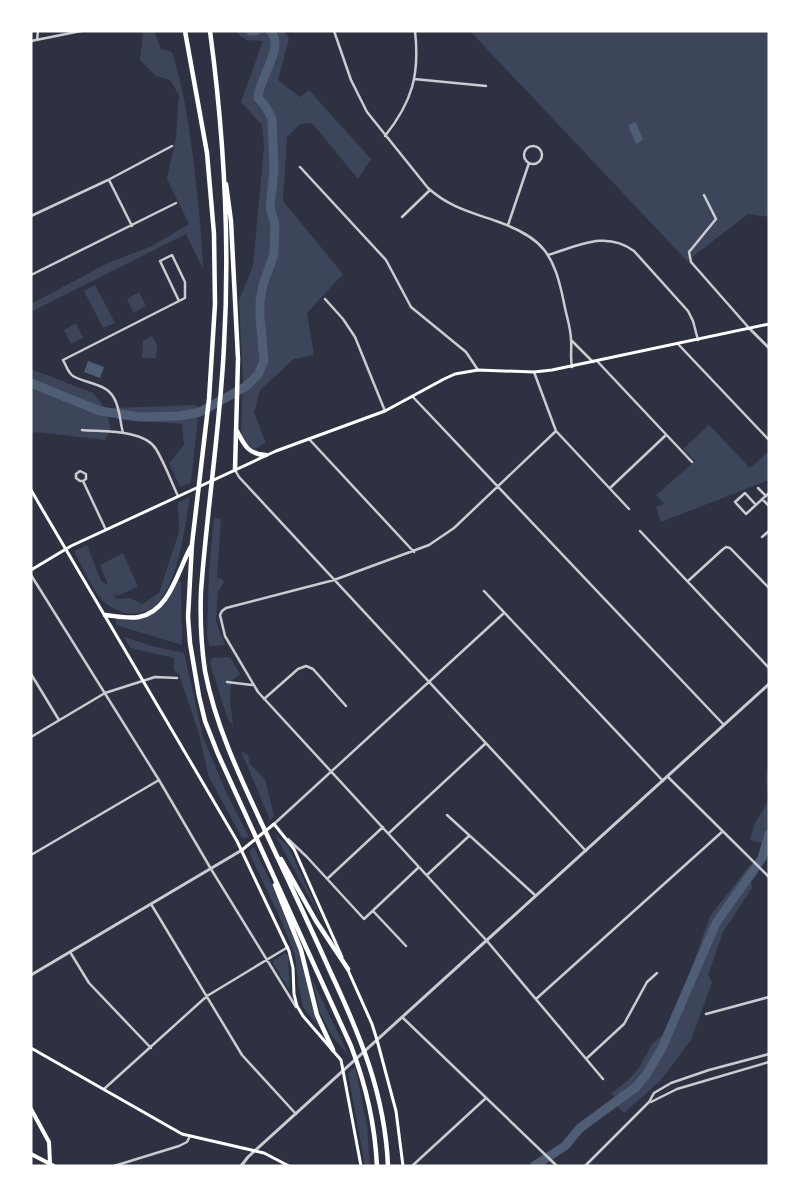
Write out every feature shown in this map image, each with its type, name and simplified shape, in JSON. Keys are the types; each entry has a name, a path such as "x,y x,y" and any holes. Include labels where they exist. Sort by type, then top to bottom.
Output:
{"highway":[{"path":"185,31 207,153 214,234 215,312 207,417 192,544 188,617 190,643 199,696 215,746 351,1046 363,1078 369,1102 377,1166"},
{"path":"210,31 231,221 238,382 235,470"},
{"path":"222,150 227,272 224,348 201,591 200,617 205,669 218,720 230,753 350,1014 370,1064 381,1107 388,1166"},
{"path":"237,432 248,450 254,454 266,455"},
{"path":"105,615 130,618 140,617 156,609 170,591 192,544"},
{"path":"265,830 316,921 348,969"},
{"path":"254,833 299,944 315,1007 333,1050"}],"main road":[{"path":"31,570 65,549 266,455 385,411 444,379 461,373 493,369 534,372 572,367 769,324"},
{"path":"31,490 242,850 288,947 292,963 295,998 303,1016 339,1058 360,1166"},
{"path":"242,850 273,825 286,837 296,852 377,1040 396,1111 402,1166"},
{"path":"31,1048 182,1134 255,1151 268,1155 289,1166"},
{"path":"31,1109 49,1142 50,1165"},
{"path":"31,1154 54,1166"}],"street":[{"path":"38,31 38,40"},
{"path":"31,41 82,31"},
{"path":"334,31 342,57 358,96 367,112 430,190 454,207 508,225 543,247 554,263 558,275 572,340 572,367"},
{"path":"385,136 406,105 414,79 416,68 415,31"},
{"path":"414,79 486,86"},
{"path":"31,216 108,180 172,146"},
{"path":"533,146 538,147 542,153 540,160 534,164 529,162 526,159 526,150 533,146"},
{"path":"508,225 529,162"},
{"path":"300,167 386,260 411,307 466,352 478,370"},
{"path":"108,180 132,226"},
{"path":"402,216 430,190"},
{"path":"704,196 716,219 689,252 691,262 769,348"},
{"path":"31,275 176,203"},
{"path":"548,255 594,241 610,240 626,245 634,251 688,311 698,340"},
{"path":"123,433 117,404 110,392 73,376 63,360 179,302 185,298 185,282 172,255 160,261 179,302"},
{"path":"325,299 343,319 355,337 385,411"},
{"path":"572,340 692,462"},
{"path":"678,344 769,440"},
{"path":"534,372 556,431 629,509"},
{"path":"412,396 724,726"},
{"path":"82,430 123,433 146,440 156,448 178,496"},
{"path":"556,431 448,533 429,545 334,580 226,608 220,615 226,636 252,685 487,941 603,1079"},
{"path":"610,488 666,435"},
{"path":"309,438 414,552"},
{"path":"235,470 238,478 586,851"},
{"path":"83,481 86,474 83,471 78,472 76,474 77,479 83,481 106,530"},
{"path":"756,505 745,493 735,502 746,514 756,505 767,494 758,488"},
{"path":"762,499 769,506"},
{"path":"640,530 769,668"},
{"path":"762,537 769,531"},
{"path":"688,581 726,547 730,548 769,588"},
{"path":"31,575 105,693 266,959 303,1016"},
{"path":"484,592 663,781"},
{"path":"273,825 504,613"},
{"path":"264,699 298,669 306,666 313,669 346,706"},
{"path":"31,674 59,720"},
{"path":"31,737 105,693 155,677 177,678"},
{"path":"227,682 252,685"},
{"path":"241,1166 255,1151 769,684"},
{"path":"389,833 486,743"},
{"path":"668,776 769,877"},
{"path":"31,855 158,780"},
{"path":"447,815 536,896"},
{"path":"327,879 383,827"},
{"path":"536,1000 723,831"},
{"path":"427,875 469,836"},
{"path":"286,837 364,919 420,867"},
{"path":"31,975 242,850"},
{"path":"151,904 242,1055 296,1114"},
{"path":"373,911 406,946"},
{"path":"104,1089 207,996 288,947"},
{"path":"70,952 88,983 150,1048"},
{"path":"586,1059 626,1022 647,982 657,973"},
{"path":"706,1014 769,997"},
{"path":"402,1018 557,1166"},
{"path":"585,1166 649,1102 654,1093 671,1083 709,1070 769,1054"},
{"path":"649,1102 677,1089 769,1062"},
{"path":"412,1166 486,1098"},
{"path":"114,1166 179,1146 187,1142 190,1136"}],"shaded area":[{"path":"143,31 154,31 161,49 172,52 180,80 194,165 203,269 186,234 33,311 31,304 108,263 152,246 189,224 167,179 176,137 179,95 170,80 156,76 140,60"},
{"path":"234,31 284,31 289,39 278,80 300,97 309,90 371,159 358,179 312,123 300,124 287,137 283,201 343,274 307,313 314,355 294,359 260,390 254,413 266,443 254,449 244,442 241,431 243,382 239,300 253,266 264,147 262,125 241,102 263,41 246,40"},
{"path":"470,31 769,31 769,217 748,214 687,261"},
{"path":"636,122 643,140 636,144 628,125"},
{"path":"95,285 115,323 103,328 84,291"},
{"path":"139,292 146,306 134,313 127,299"},
{"path":"76,323 83,338 71,344 64,330"},
{"path":"152,336 157,345 156,358 142,358 143,341"},
{"path":"88,361 104,367 100,378 84,372"},
{"path":"31,369 93,393 106,409 111,430 105,440 36,432 31,434"},
{"path":"196,405 199,407 191,483 180,487 169,463 184,445 182,424 123,420 116,418 113,408"},
{"path":"709,425 750,468 769,451 769,480 661,522 656,507 664,504 656,495 695,461 683,449"},
{"path":"190,497 176,567 165,593 158,603 146,611 128,614 115,609 103,601 74,551 87,545 101,581 108,585 100,565 123,553 138,587 116,596 113,593 116,599 130,598 142,604 159,593 179,532 178,502"},
{"path":"214,518 221,519 217,578 222,579 224,582 218,592 216,621 225,645 209,646 207,634 209,570"},
{"path":"178,580 181,583 182,645 116,625 116,619 139,618 155,612 167,600"},
{"path":"124,637 184,653 203,737 226,792 249,837 242,838 209,777 198,730 179,675 174,670 174,658 130,648"},
{"path":"230,657 240,674 231,681 230,700 233,726 227,717 210,663 212,658"},
{"path":"241,751 248,755 250,764 265,779 274,816 270,820"},
{"path":"769,761 769,850 761,843 750,840 755,823 767,803 766,779"},
{"path":"274,833 288,846 324,924"},
{"path":"254,847 295,940 318,1022 323,1032 303,1007 295,955 249,852"},
{"path":"750,865 758,873 751,882 752,888 723,932 708,975 712,983 691,1040 661,1080 624,1113 617,1106 612,1093 639,1068 652,1044 664,1034 683,992 710,916"},
{"path":"285,953 288,955 290,991 273,963 274,960"},
{"path":"312,979 349,1056 332,1036 320,1013"},
{"path":"355,1067 367,1125 370,1166 365,1166 348,1073"}],"waterway":[{"path":"250,31 256,31"},
{"path":"31,383 100,411 140,417 180,416 200,412 245,387 258,375 264,361 260,302 263,285 274,254 275,224 270,208 274,170 272,119 266,107 258,98 275,45 274,37 270,31"},
{"path":"534,1166 565,1146 580,1128 636,1087 646,1075 662,1048 716,923 762,858 769,834"}]}
